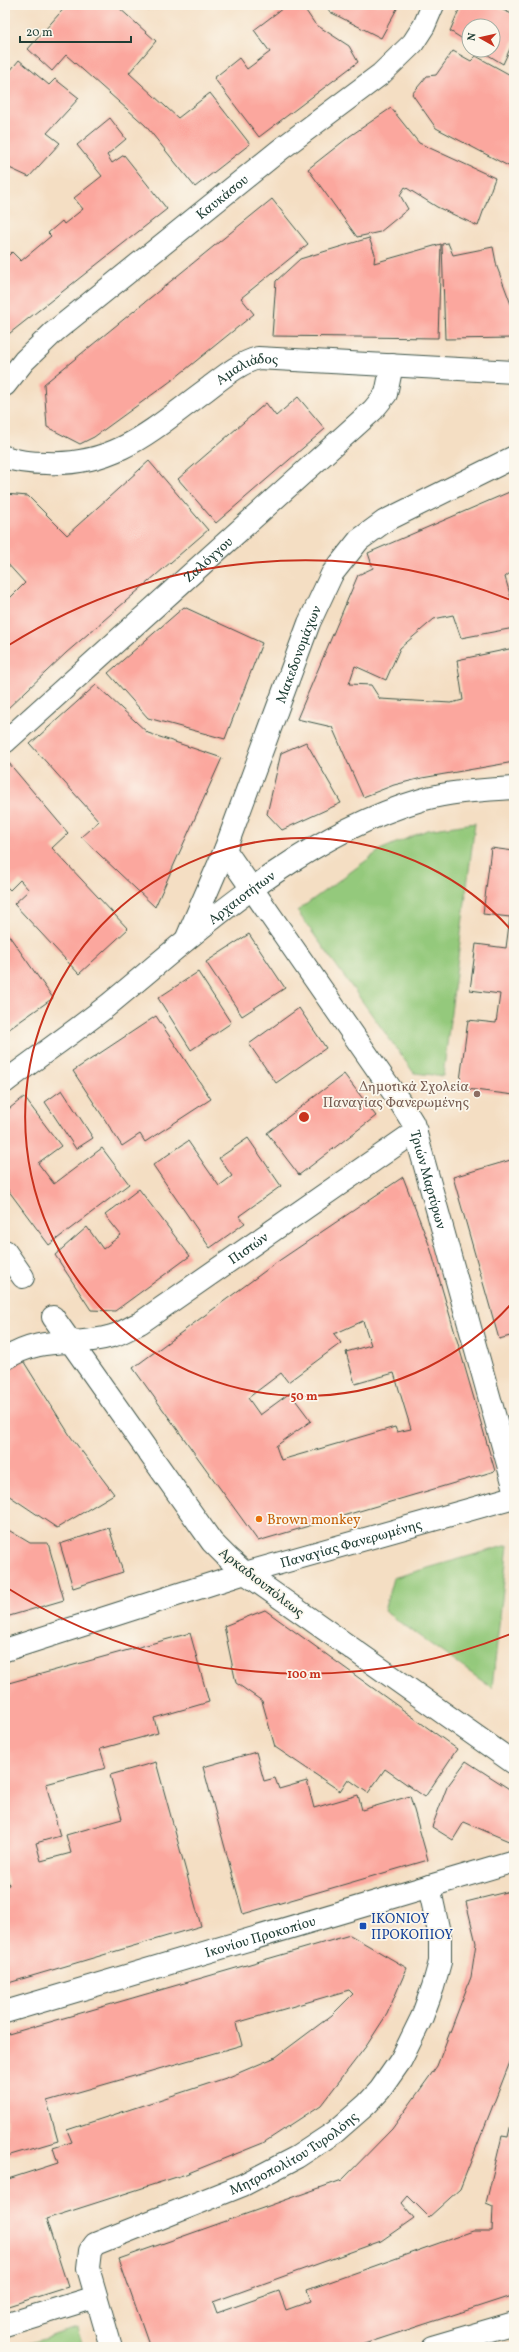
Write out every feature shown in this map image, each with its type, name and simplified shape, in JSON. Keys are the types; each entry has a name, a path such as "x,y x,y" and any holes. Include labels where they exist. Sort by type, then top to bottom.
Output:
{"street":[{"name":"Καυκάσου","path":"5,385 24,361 54,332 281,149 381,74 401,56 424,26 433,5"},
{"name":"Αμαλιάδος","path":"5,458 29,463 52,463 72,462 106,456 133,443 235,369 256,359 514,372"},
{"name":"Ζαλόγγου","path":"5,742 373,410 386,394 392,365"},
{"name":"Μακεδονομάχων","path":"186,940 225,850 312,616 332,574 359,540 385,521 514,457"},
{"name":"Αρχαιοτήτων","path":"5,1082 105,1007 186,940 252,889 310,851 386,812 422,799 463,792 514,788"},
{"name":"Τριών Μαρτύρων","path":"225,850 400,1102 416,1131 514,1486"},
{"name":"Πιστών","path":"5,1359 32,1345 112,1336 140,1322 416,1131"},
{"path":"5,1251 23,1276"},
{"name":"Αρκαδιουπόλεως","path":"53,1317 212,1542 228,1558 246,1573 514,1763"},
{"name":"Παναγίας Φανερωμένης","path":"5,1650 246,1573 514,1497"},
{"name":"Ικονίου Προκοπίου","path":"5,2012 514,1861"},
{"name":"Μητροπολίτου Τυρολόης","path":"111,2347 96,2297 87,2259 95,2244 242,2186 297,2158 335,2132 380,2090 408,2046 422,2017 440,1962 440,1937 429,1886"},
{"path":"5,2325 96,2297"},
{"path":"432,2347 514,2323"}],"green space":[{"path":"475,823 443,1076 414,1073 297,911 382,849 427,830"},
{"path":"508,1545 492,1688 384,1611 393,1578"},
{"path":"77,2328 83,2347 13,2347"}],"building":[{"path":"67,5 120,5 118,7 156,41 129,73 178,118 210,93 250,144 195,187 145,125 66,55 52,71 28,49"},
{"path":"142,5 153,5 148,10"},
{"path":"287,5 302,5 315,24 349,46 358,62 259,137 214,78 239,58 247,69 270,52 254,30"},
{"path":"326,5 399,5 381,38 330,12"},
{"path":"461,5 492,5 514,15 514,40 503,64 493,58 501,58 501,18 461,18 461,38 450,31"},
{"path":"453,51 461,55 461,58 466,58 471,61 474,58 480,58 514,77 514,169 436,128 412,94 427,76 436,75"},
{"path":"19,60 49,85 55,79 79,98 47,133 60,143 29,177 5,166 5,77"},
{"path":"391,108 419,143 495,178 478,226 437,207 405,187 400,195 408,209 380,232 357,237 308,169 350,136"},
{"path":"110,118 126,139 107,155 112,163 124,155 167,209 5,337 5,259 12,252 21,261 51,236 48,233 62,221 64,224 83,209 74,198 102,176 77,145"},
{"path":"272,199 308,244 241,298 254,314 175,378 94,437 80,444 47,427 44,384"},
{"path":"369,238 375,254 374,263 441,244 438,338 272,336 276,281 300,259"},
{"path":"448,243 453,255 493,247 497,267 512,307 514,338 445,339 442,244"},
{"path":"298,397 325,429 216,523 178,479 266,403 276,416"},
{"path":"149,461 208,530 66,653 7,709 5,707 5,603 25,583 5,561 5,494 28,496 67,535"},
{"path":"514,490 514,570 505,577 514,608 514,628 461,638 453,615 434,619 400,648 386,680 355,666 349,684 371,685 380,699 451,703 463,700 457,660 514,648 514,762 422,778 394,785 363,797 332,727 297,719 358,575 373,568 368,553"},
{"path":"184,607 262,643 225,739 148,718 108,673"},
{"path":"96,685 148,733 222,758 155,907 81,837 99,821 30,744"},
{"path":"306,742 341,803 282,830 267,814 281,753"},
{"path":"8,762 68,833 52,848 128,929 79,974 14,904 29,890 20,880 10,890 5,885 5,765"},
{"path":"491,848 514,851 514,1095 459,1088 468,1020 496,1023 500,994 470,990 476,944 506,948 510,917 483,914"},
{"path":"5,930 53,998 5,1032"},
{"path":"249,934 285,988 242,1016 206,962"},
{"path":"198,972 231,1023 191,1050 158,998"},
{"path":"299,1008 326,1048 276,1083 249,1044"},
{"path":"156,1016 211,1099 145,1142 140,1134 122,1146 73,1071"},
{"path":"344,1074 376,1116 299,1175 267,1133"},
{"path":"62,1090 93,1138 76,1149 45,1102"},
{"path":"24,1097 61,1146 38,1163 54,1184 102,1148 129,1184 49,1245 5,1186 5,1112"},
{"path":"248,1138 281,1186 239,1216 245,1223 210,1248 153,1165 188,1141 219,1186 232,1176 219,1158"},
{"path":"514,1159 514,1335 499,1339 453,1177"},
{"path":"403,1177 430,1247 495,1471 258,1541 133,1368 280,1260","holes":["363,1321 371,1345 346,1352 355,1384 394,1373 411,1429 397,1432 395,1427 281,1460 276,1446 311,1421 290,1393 260,1415 248,1398 281,1373 288,1382 341,1343 334,1334"]},
{"path":"139,1189 190,1256 115,1311 91,1310 55,1255 87,1227 103,1249 121,1235 105,1215"},
{"path":"22,1359 71,1437 114,1494 57,1528 5,1493 5,1370"},
{"path":"5,1528 30,1543 48,1543 64,1600 6,1617"},
{"path":"109,1528 123,1572 73,1588 60,1544"},
{"path":"265,1610 457,1749 425,1797 385,1769 368,1793 348,1779 340,1791 275,1747 262,1701 236,1683 224,1626"},
{"path":"190,1633 209,1702 154,1718 158,1733 100,1749 106,1768 46,1784 60,1836 36,1843 41,1861 71,1853 66,1835 122,1819 110,1775 156,1762 201,1926 5,1984 5,1886 9,1885 5,1871 5,1684"},
{"path":"256,1752 264,1781 275,1778 279,1789 307,1781 314,1808 358,1795 362,1810 410,1796 428,1860 243,1914 203,1767"},
{"path":"466,1761 514,1792 514,1837 511,1842 464,1822 453,1840 432,1827 447,1787"},
{"path":"514,1890 514,2052 460,2189 429,2217 408,2196 402,2203 414,2218 381,2241 213,2302 217,2313 279,2291 286,2310 311,2301 307,2290 473,2231 492,2231 493,2206 486,2203 502,2136 508,2137 513,2115 514,2295 355,2347 150,2347 119,2259 342,2180 392,2129 437,2066 471,1977 476,1943 466,1902"},
{"path":"350,1935 407,1968 387,2014 367,2045 321,2105 263,2143 186,2174 46,2219 68,2287 5,2307 5,2180 58,2163 53,2148 72,2142 67,2130 229,2077 276,2057 332,2015 353,1994 349,1990 236,2023 242,2045 47,2101 58,2141 7,2156 5,2035"}],"place":[{"name":"Δημοτικά Σχολεία Παναγίας Φανερωμένης","path":"477,1094"},
{"name":"Brown monkey","path":"259,1519"},
{"name":"ΙΚΟΝΙΟΥ ΠΡΟΚΟΠΙΟΥ","path":"363,1926"}]}
